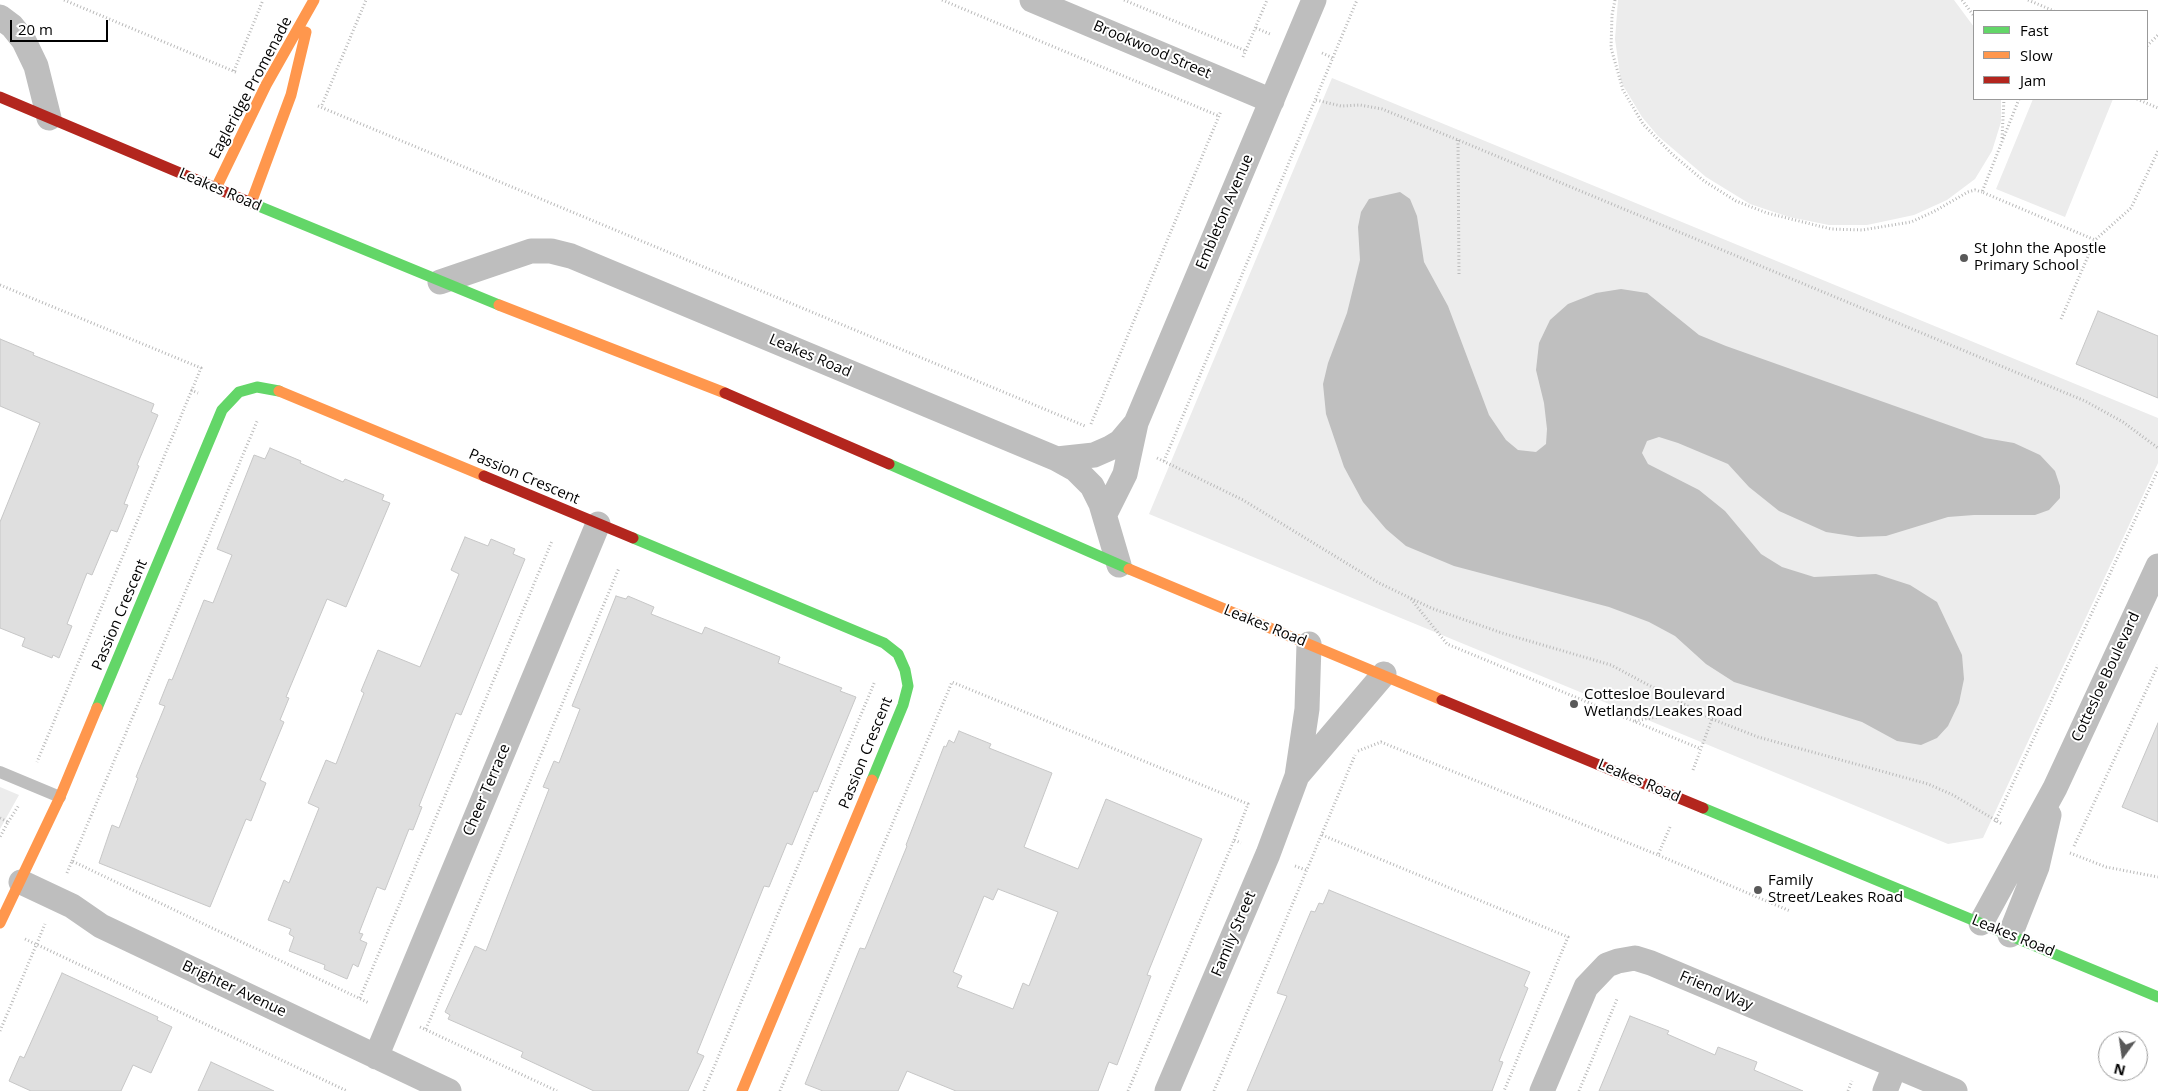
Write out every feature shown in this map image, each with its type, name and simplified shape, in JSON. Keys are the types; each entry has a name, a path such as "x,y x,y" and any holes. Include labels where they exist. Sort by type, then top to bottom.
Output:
{"main road":[{"name":"Eagleridge Promenade","path":"216,188 266,85 314,1"},
{"name":"Eagleridge Promenade","path":"251,203 291,95 314,1"},
{"name":"Leakes Road","path":"0,97 440,282 721,392 1120,565 2158,997"},
{"name":"Passion Crescent","path":"0,923 60,797 218,418 226,403 239,392 257,387 277,390 884,643 898,654 905,670 908,686 903,705 742,1091"}],"street":[{"name":"Brookwood Street","path":"1032,0 1272,101"},
{"name":"Embleton Avenue","path":"1105,514 1125,474 1136,423 1314,0"},
{"path":"0,17 12,26 24,41 36,66 49,118"},
{"name":"Leakes Road","path":"440,282 530,251 552,251 571,256 1057,459 1075,469 1092,486 1105,514 1120,565"},
{"name":"Embleton Avenue","path":"1057,459 1094,455 1120,442 1136,423"},
{"name":"Cheer Terrace","path":"376,1057 598,524"},
{"name":"Cottesloe Boulevard","path":"1981,923 2055,788 2158,566"},
{"name":"Family Street","path":"1167,1091 1268,854 1297,776 1308,709 1309,644"},
{"name":"Family Street","path":"1297,776 1384,674"},
{"name":"Cottesloe Boulevard","path":"2010,935 2037,867 2055,788"},
{"name":"Brighter Avenue","path":"21,882 72,906 101,926 449,1091"},
{"name":"Friend Way","path":"1542,1091 1586,987 1596,974 1607,966 1618,960 1634,958 1651,963 1955,1091"},
{"path":"1885,1091 1895,1066"}],"lane":[{"path":"0,772 60,797"}],"path":[{"path":"234,71 264,0"},
{"path":"321,108 366,0"},
{"path":"942,0 1219,116"},
{"path":"1124,0 1246,50"},
{"path":"1089,427 1267,0"},
{"path":"1164,461 1357,0"},
{"path":"1615,0 1612,15 1611,48 1623,90 1643,124 1673,155 1704,181 1736,201 1767,213 1831,229 1862,230 1911,222 1975,190 2095,240"},
{"path":"1962,0 1973,15"},
{"path":"2028,0 2052,10"},
{"path":"2148,45 2158,35"},
{"path":"1316,100 1341,106 1360,105 1382,108 2085,401 2123,422 2158,448"},
{"path":"2001,142 2004,100"},
{"path":"1982,192 2020,100"},
{"path":"2139,100 2158,108"},
{"path":"1458,140 1459,275"},
{"path":"2061,319 2095,240 2131,208 2158,151"},
{"path":"0,285 201,368 19,807 0,837"},
{"path":"72,861 259,416"},
{"path":"1995,822 2158,470"},
{"path":"360,998 552,540"},
{"path":"426,1029 619,568"},
{"path":"1410,598 1447,644 1701,748"},
{"path":"2070,853 2158,665"},
{"path":"780,1091 952,682 1248,804 1234,840"},
{"path":"1634,721 1694,710"},
{"path":"1214,1091 1357,751 1381,742 1658,855"},
{"path":"0,818 8,822"},
{"path":"1322,835 1568,938 1504,1091"},
{"path":"22,937 346,1091"},
{"path":"1848,1091 1852,1081"}],"shaded area":[{"path":"1618,0 1954,0 1973,26 1973,100 2001,100 2001,122 1992,151 1975,179 1947,200 1914,215 1867,225 1829,225 1789,217 1750,204 1706,177 1658,136 1642,117 1621,82 1615,39"},
{"path":"1332,78 2158,418 2158,463 1983,838 1948,844 1149,514"},
{"path":"2033,100 2113,100 2065,217 1996,189"},
{"path":"1400,192 1410,199 1417,216 1424,262 1448,306 1489,415 1506,440 1518,450 1536,452 1546,444 1547,429 1544,403 1536,370 1539,343 1550,320 1568,304 1596,293 1621,289 1647,293 1699,335 1726,346 1985,438 2014,443 2040,455 2055,471 2060,486 2060,498 2049,510 2035,515 1948,517 1886,536 1858,537 1826,532 1779,511 1749,487 1728,464 1678,443 1659,437 1647,441 1642,453 1648,464 1699,490 1725,511 1761,554 1782,567 1814,577 1876,574 1910,585 1937,602 1962,655 1964,679 1959,703 1948,726 1937,738 1921,745 1897,741 1862,722 1734,682 1706,664 1675,636 1649,622 1609,607 1454,566 1406,546 1386,529 1363,502 1344,467 1326,414 1323,384 1328,363 1347,313 1360,260 1358,227 1361,212 1369,199"},
{"path":"0,787 19,795 0,829"}],"building":[{"path":"2098,311 2158,336 2158,398 2076,364"},
{"path":"0,339 34,353 33,355 154,404 151,412 158,415 137,465 139,466 124,504 128,505 117,532 111,530 92,575 87,573 67,624 72,626 59,658 53,655 52,658 22,646 25,638 0,628 0,522 40,423 0,406"},
{"path":"270,448 343,482 345,479 384,495 382,500 390,503 346,607 327,599 286,697 289,698 280,720 284,722 260,780 266,783 251,821 246,819 210,907 99,863 112,825 119,828 138,778 136,777 165,706 159,704 169,679 172,680 204,600 213,603 232,555 217,549 254,455 265,459"},
{"path":"465,537 488,546 491,539 515,549 513,554 525,559 461,715 456,713 419,806 422,807 413,830 409,829 385,890 377,887 359,933 363,934 360,940 367,943 358,967 353,964 347,979 324,969 325,965 289,951 294,937 289,934 291,929 268,920 284,880 289,883 319,808 308,803 326,760 336,764 364,693 361,691 378,650 420,667 459,574 451,570"},
{"path":"616,596 626,599 628,596 654,607 651,614 702,634 705,627 780,657 778,663 842,688 840,691 856,697 817,792 814,791 792,845 787,843 769,887 764,886 697,1053 704,1056 688,1091 594,1091 521,1057 523,1052 448,1019 450,1015 445,1012 475,946 486,951 549,789 543,787 554,761 559,763 580,709 572,706"},
{"path":"2158,723 2158,822 2122,807"},
{"path":"959,731 991,744 989,748 1052,773 1024,847 1078,869 1106,799 1202,839 1147,975 1151,976 1117,1065 1109,1062 1098,1091 956,1091 907,1071 898,1091 823,1091 805,1084 860,948 865,949 907,846 944,746 946,747 949,740 954,743","holes":["998,889 1058,912 1029,986 1023,983 1013,1009 957,987 962,976 953,972 984,896 993,900"]},
{"path":"1329,890 1530,972 1524,986 1528,988 1499,1061 1503,1062 1492,1091 1247,1091 1287,996 1277,993 1311,911 1315,912 1319,903 1323,904"},
{"path":"62,973 158,1017 157,1020 172,1027 151,1073 133,1065 121,1091 31,1091 9,1081 20,1056 24,1058"},
{"path":"1630,1016 1669,1031 1667,1034 1715,1055 1718,1047 1757,1062 1754,1070 1803,1091 1599,1091"},
{"path":"211,1062 274,1091 198,1091"}],"traffic: fast":[{"path":"256,205 499,305"},
{"path":"97,708 222,410 239,392 257,387 279,391"},
{"path":"889,464 1129,569"},
{"path":"633,538 884,643 898,654 905,670 908,686 903,705 872,780"},
{"path":"1703,808 2158,997"}],"traffic: slow":[{"path":"216,188 266,85 314,0"},
{"path":"251,203 291,95 306,32"},
{"path":"499,305 725,393"},
{"path":"279,391 484,476"},
{"path":"1129,569 1442,700"},
{"path":"0,923 60,797 97,708"},
{"path":"742,1091 872,780"}],"traffic: jam":[{"path":"0,97 256,205"},
{"path":"725,393 889,464"},
{"path":"484,476 633,538"},
{"path":"1442,700 1703,808"}],"place":[{"name":"St John the Apostle Primary School","path":"1964,258"},
{"name":"Cottesloe Boulevard Wetlands/Leakes Road","path":"1574,704"},
{"name":"Family Street/Leakes Road","path":"1758,890"}]}
